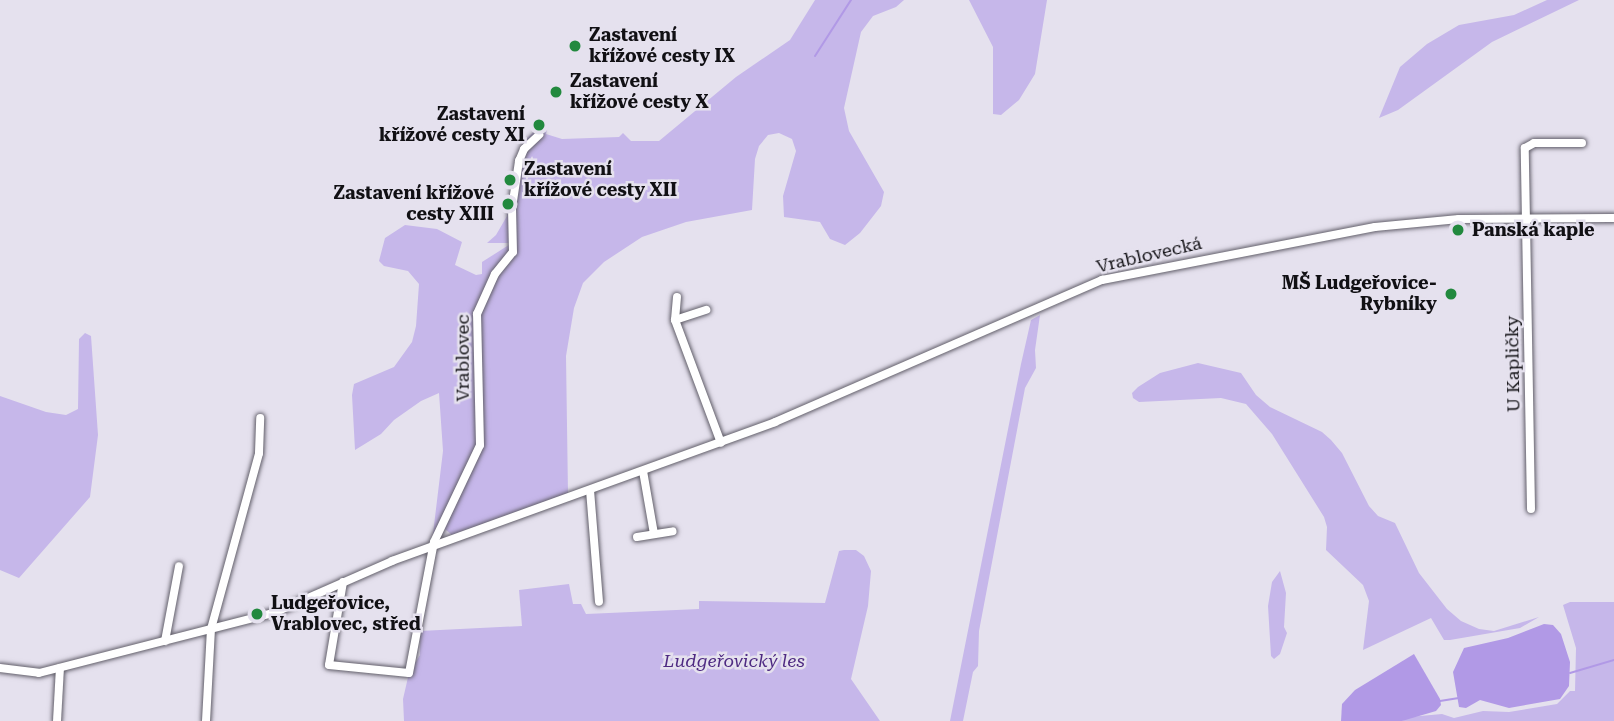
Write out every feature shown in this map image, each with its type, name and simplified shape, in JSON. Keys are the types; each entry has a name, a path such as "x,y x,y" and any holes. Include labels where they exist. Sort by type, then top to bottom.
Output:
{"street":[{"name":"Vrablovec","path":"343,582 329,665 409,673 433,547 480,445 477,314 495,274 513,252 512,208 519,161 524,149 539,135"},
{"name":"U Kapličky","path":"1531,509 1525,148 1534,143 1582,143"},
{"name":"Vrablovecká","path":"721,443 856,388 1102,280 1375,227 1459,219 1614,218"},
{"path":"0,667 32,674 276,612 433,547 721,443 675,320 677,297"},
{"path":"675,320 706,310"},
{"path":"206,721 211,629 259,453 260,418"},
{"path":"643,471 654,534"},
{"path":"590,490 598,602"},
{"path":"636,537 673,531"},
{"path":"164,641 179,566"},
{"path":"57,721 60,668"}],"green space":[{"path":"815,0 904,0 896,7 873,16 861,32 844,108 849,131 884,192 881,206 860,233 845,245 830,239 820,222 784,217 783,196 796,151 792,139 779,133 768,135 759,146 755,159 752,210 686,222 642,237 604,262 583,283 574,308 566,356 568,494 452,535 440,525 432,542 443,451 439,393 421,401 394,420 381,434 355,450 352,395 354,384 394,367 412,342 416,326 419,284 408,271 384,266 379,261 385,238 405,225 437,229 462,242 455,265 476,275 482,274 482,262 512,243 487,243 496,235 507,216 515,164 524,141 539,127 547,129 546,134 562,139 619,137 623,133 631,141 659,141 736,77 790,40"},
{"path":"969,0 1047,0 1035,74 1019,100 1001,115 993,114 993,47"},
{"path":"1547,0 1579,0 1492,42 1398,110 1379,118 1400,67 1427,44 1459,25 1514,15"},
{"path":"1040,315 1035,350 1036,368 1025,388 979,631 978,666 973,672 963,721 950,721 1021,364 1031,320"},
{"path":"85,333 91,336 98,435 90,497 19,578 0,570 0,396 46,412 66,415 78,409 79,339"},
{"path":"1198,363 1241,373 1256,395 1270,407 1322,432 1331,440 1342,453 1369,506 1378,516 1395,523 1419,573 1447,609 1461,621 1479,629 1494,631 1539,617 1520,628 1450,640 1444,640 1431,618 1363,650 1369,601 1363,585 1326,550 1327,527 1324,517 1272,434 1246,404 1221,398 1139,402 1133,398 1132,393 1138,387 1160,373"},
{"name":"Ludgeřovický les","path":"856,550 864,556 871,571 868,606 851,679 880,721 404,721 403,699 409,673 420,655 420,631 522,626 519,590 569,584 573,604 581,604 586,614 699,609 699,601 825,603 839,551"},
{"path":"1280,571 1286,593 1284,627 1287,633 1280,654 1274,659 1271,656 1268,606 1272,582"},
{"path":"1570,602 1614,602 1614,721 1402,721 1409,717 1442,714 1454,718 1483,711 1509,712 1557,704 1570,691 1575,691 1576,648 1563,605"}],"shaded area":[{"path":"1544,624 1553,625 1561,634 1570,662 1569,686 1560,699 1509,708 1480,700 1466,708 1459,707 1453,672 1464,648 1508,638"},
{"path":"1414,654 1440,699 1441,705 1436,711 1402,721 1341,721 1342,704 1355,690"}],"waterway":[{"path":"815,56 851,0"},
{"path":"1570,673 1614,660"},
{"path":"1440,701 1459,698"}],"place":[{"name":"Zastavení křížové cesty IX","path":"575,46"},
{"name":"Zastavení křížové cesty X","path":"556,92"},
{"name":"Zastavení křížové cesty XI","path":"539,125"},
{"name":"Zastavení křížové cesty XII","path":"510,180"},
{"name":"Zastavení křížové cesty XIII","path":"508,204"},
{"name":"Panská kaple","path":"1458,230"},
{"name":"MŠ Ludgeřovice- Rybníky","path":"1451,294"},
{"name":"Ludgeřovice, Vrablovec, střed","path":"257,614"}]}
